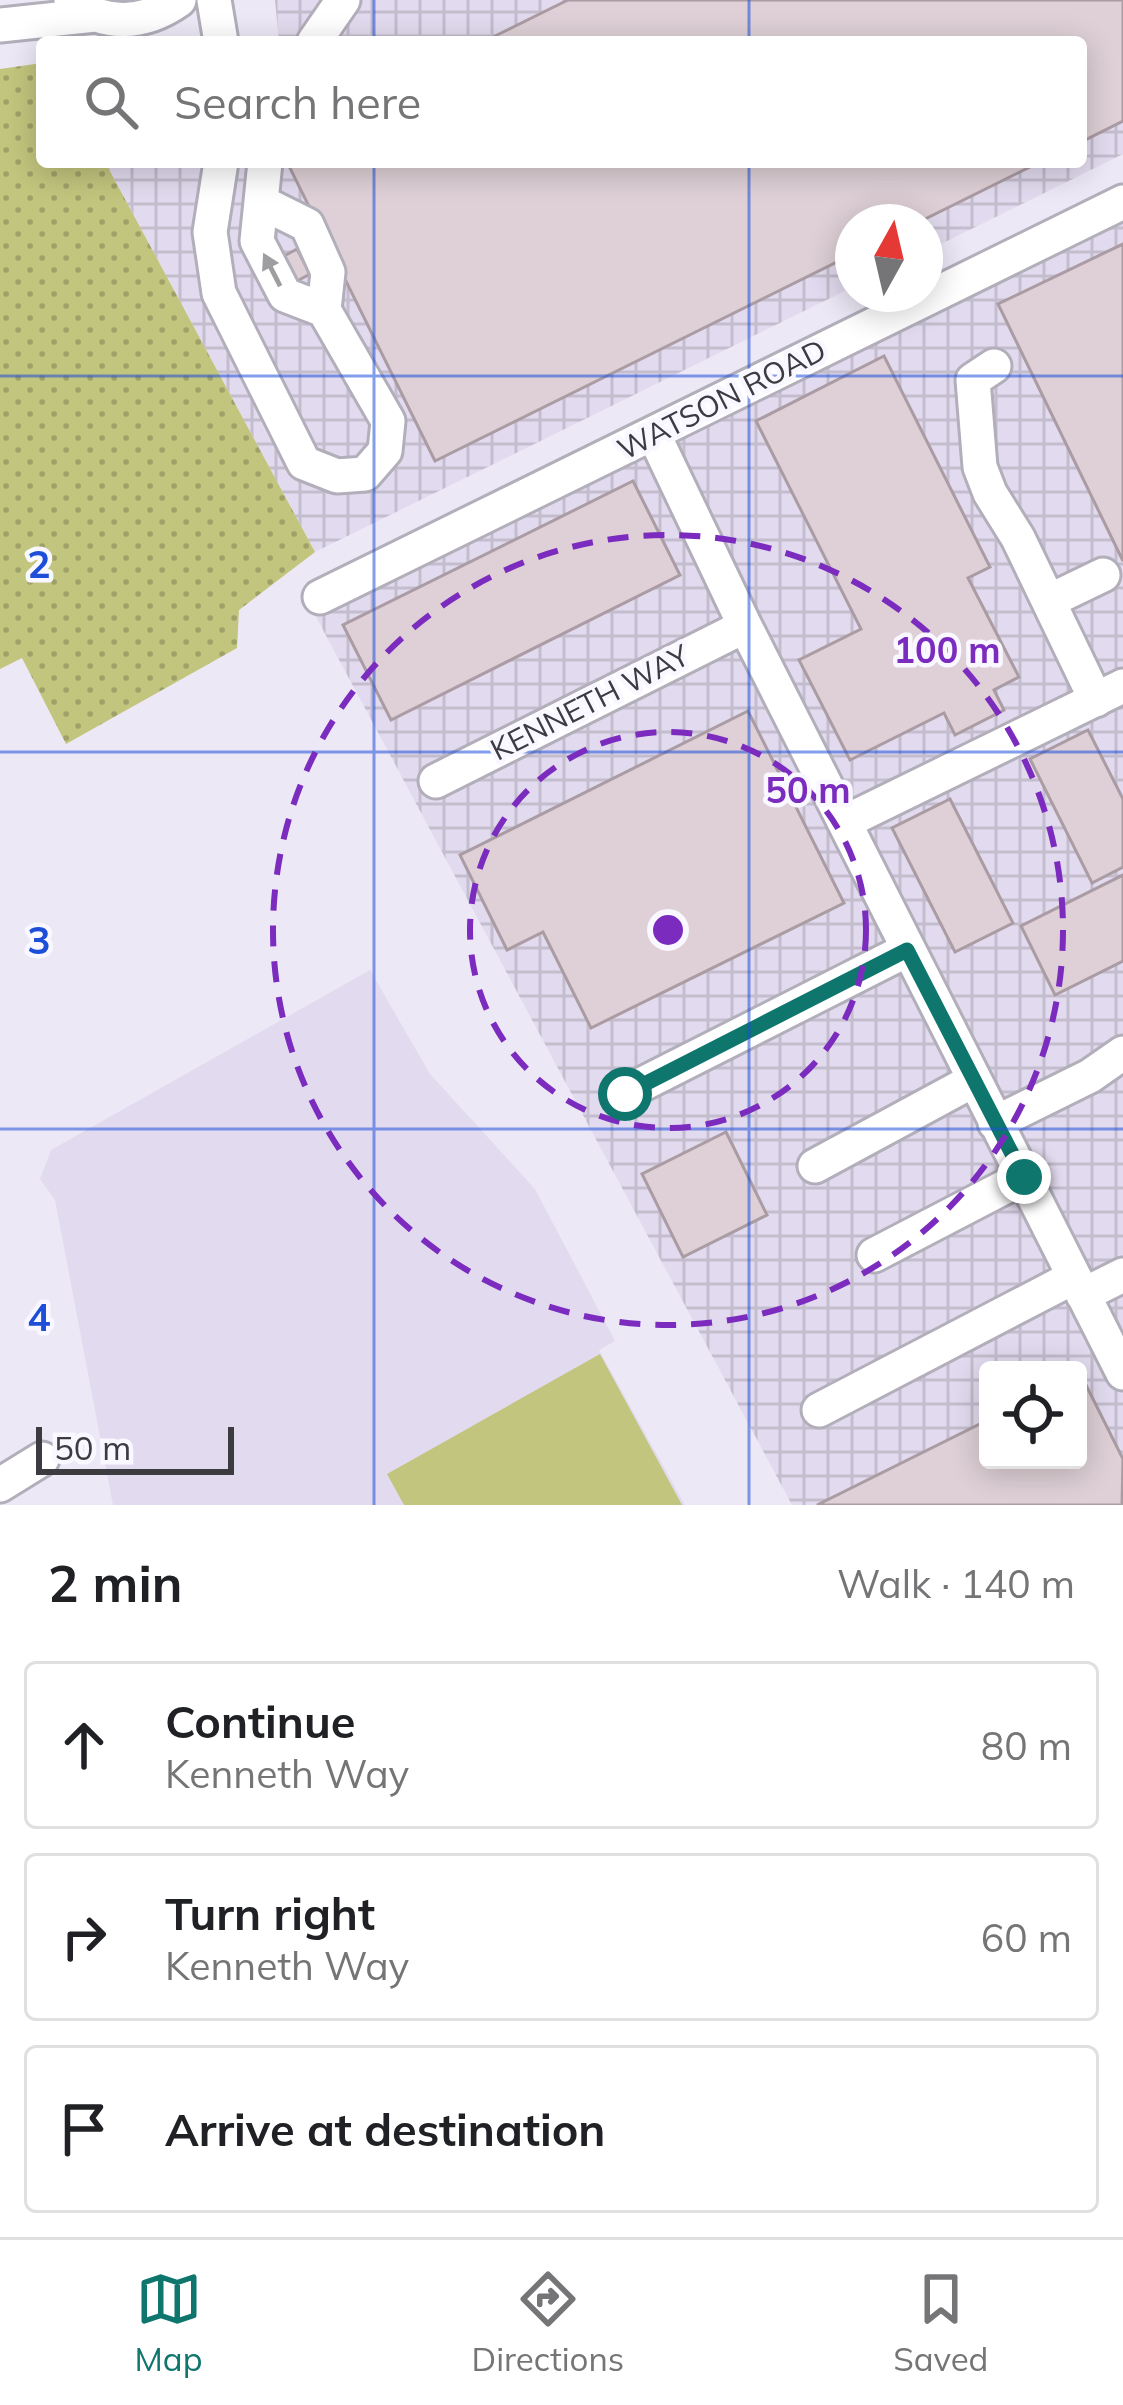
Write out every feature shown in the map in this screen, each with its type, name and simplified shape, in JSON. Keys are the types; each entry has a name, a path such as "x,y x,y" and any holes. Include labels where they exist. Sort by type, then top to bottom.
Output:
{"street":[{"path":"0,9 9,0"},
{"path":"0,26 83,8 118,20 142,19 179,0"},
{"path":"214,0 220,36"},
{"path":"318,36 343,0"},
{"path":"142,19 163,36"},
{"path":"220,168 210,232 219,293 304,463 337,476 365,474 385,451 388,421 324,310 328,272 307,226 263,203"},
{"path":"266,168 257,241 285,295 324,310"},
{"name":"WATSON ROAD","path":"320,597 1123,202"},
{"path":"845,821 1109,693 1049,601 980,467 973,380 994,366"},
{"path":"654,434 745,626 1123,1373"},
{"path":"1049,601 1103,575"},
{"name":"KENNETH WAY","path":"436,781 745,626"},
{"path":"625,1094 907,950"},
{"path":"995,1123 1090,1076 1123,1053"},
{"path":"815,1166 974,1080"},
{"path":"874,1255 1024,1177"},
{"path":"818,1411 1079,1286 1123,1275"},
{"path":"0,1485 42,1459"}],"shaded area":[{"path":"275,0 1123,0 1123,154 943,243 943,204 835,204 835,296 315,552 108,168 1087,168 1087,36 278,36"},
{"path":"1123,218 1123,1505 792,1505 315,615 932,312 943,312 943,306"},
{"path":"370,970 430,1074 535,1189 615,1341 599,1350 685,1505 113,1505 55,1200 40,1179 51,1150"}],"green space":[{"path":"36,64 36,168 108,168 315,552 239,610 237,648 66,744 22,658 0,669 0,69"},
{"path":"600,1354 682,1505 404,1505 387,1474"}],"building":[{"path":"568,0 1123,0 1123,121 1087,139 1087,36 495,36"},
{"path":"290,168 1028,168 943,210 943,204 835,204 835,263 435,461"},
{"path":"1123,244 1123,561 998,304"},
{"path":"297,249 310,274 297,281 284,256"},
{"path":"884,356 990,567 968,578 1019,677 994,690 1004,710 955,735 944,713 850,760 799,660 861,629 756,421"},
{"path":"633,481 680,575 391,720 343,625"},
{"path":"748,711 844,903 591,1028 543,932 507,950 460,855"},
{"path":"1088,730 1123,799 1123,867 1092,883 1030,759"},
{"path":"950,799 1013,923 955,952 892,828"},
{"path":"1123,875 1123,961 1055,995 1021,926"},
{"path":"726,1132 767,1215 683,1257 642,1174"},
{"path":"1087,1387 1123,1459 1122,1505 817,1505 979,1424 979,1469 1087,1469"}],"route":[{"path":"625,1094 907,950 1024,1177"}]}
